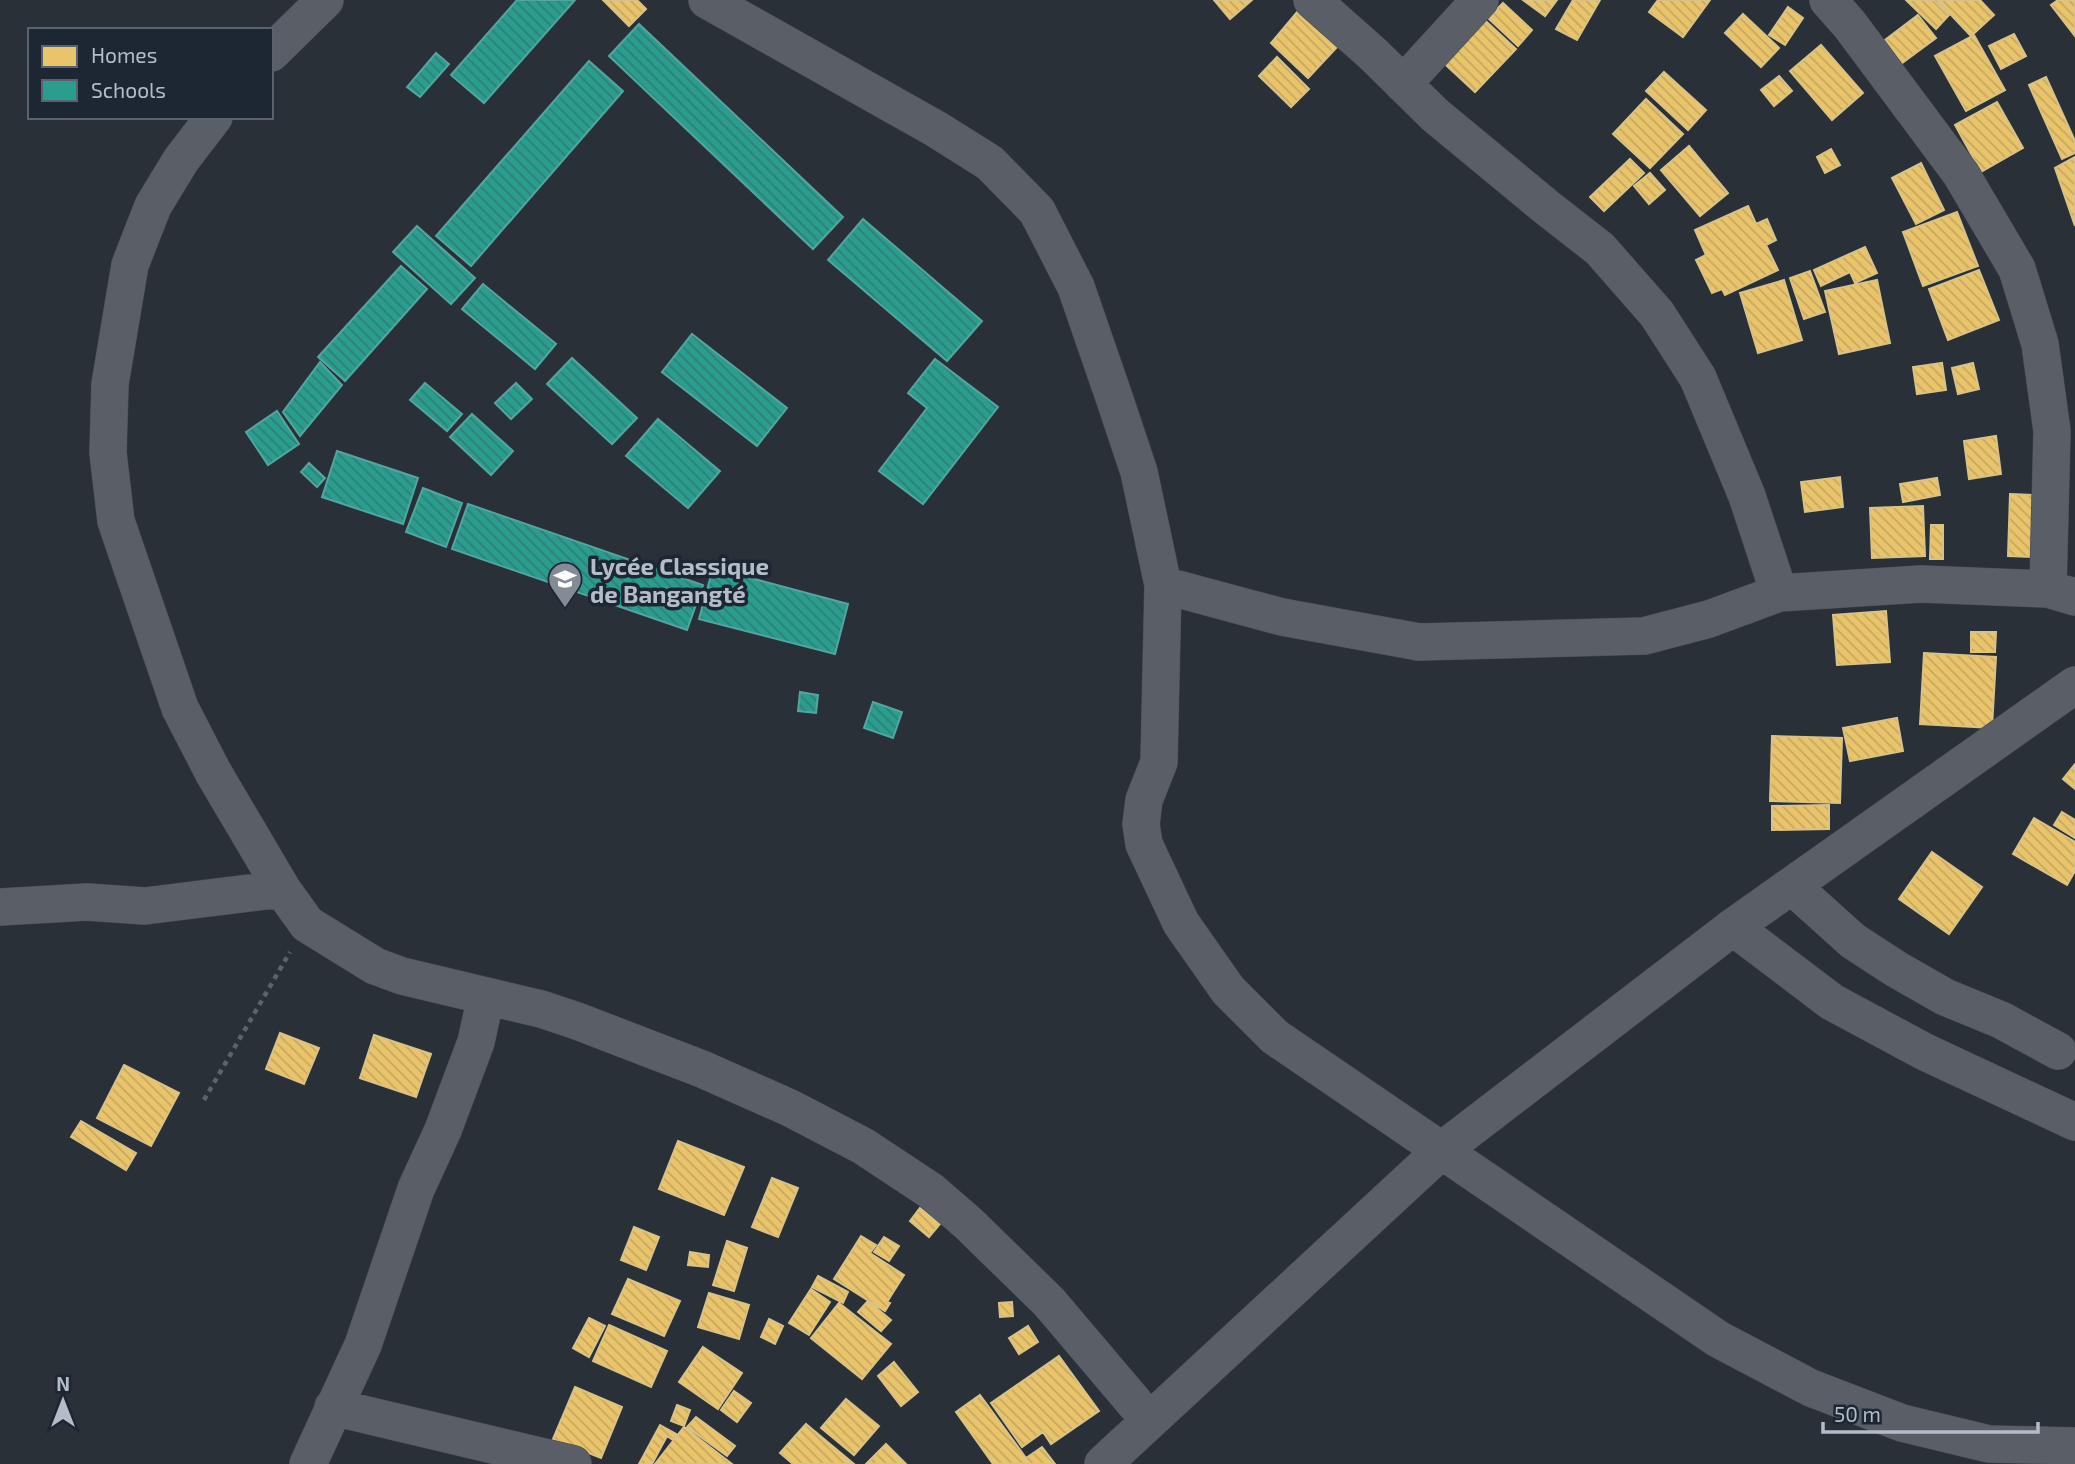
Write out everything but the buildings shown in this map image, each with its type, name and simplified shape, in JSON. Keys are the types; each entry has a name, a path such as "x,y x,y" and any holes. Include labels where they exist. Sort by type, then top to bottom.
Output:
{"street":[{"path":"273,50 325,0"},
{"path":"707,0 990,163 1037,211 1076,287 1116,403 1139,472 1163,585 1159,762 1144,800 1141,824 1144,844 1181,923 1228,990 1275,1037 1717,1339 1811,1388 1979,1454 2075,1446"},
{"path":"1312,0 1455,131 1600,249 1657,314 1698,378 1747,496 1779,593"},
{"path":"1403,84 1480,0"},
{"path":"1163,585 1282,617 1419,642 1644,636 1709,619 1779,593 1921,584 2061,593 2052,431 2040,345 2017,269 1961,174 1850,25 1828,0"},
{"path":"212,119 181,160 153,205 130,265 110,384 108,453 116,521 180,708 282,889 307,924 375,966 402,976 577,1021 702,1069 790,1108 863,1146 931,1191 968,1223 1049,1302 1149,1420"},
{"path":"1103,1464 1441,1151 1733,927 2075,685"},
{"path":"1793,887 1853,940 1896,969 1945,997 2001,1020 2058,1051"},
{"path":"0,907 88,902 145,906 282,889"},
{"path":"1733,927 1832,1002 1925,1052 2075,1122"},
{"path":"308,1464 363,1345 415,1189 443,1130 476,1042 486,996"},
{"path":"333,1407 573,1464"}],"path":[{"path":"204,1100 307,924"}],"place":[{"name":"Lycée Classique de Bangangté","path":"565,609"}]}
